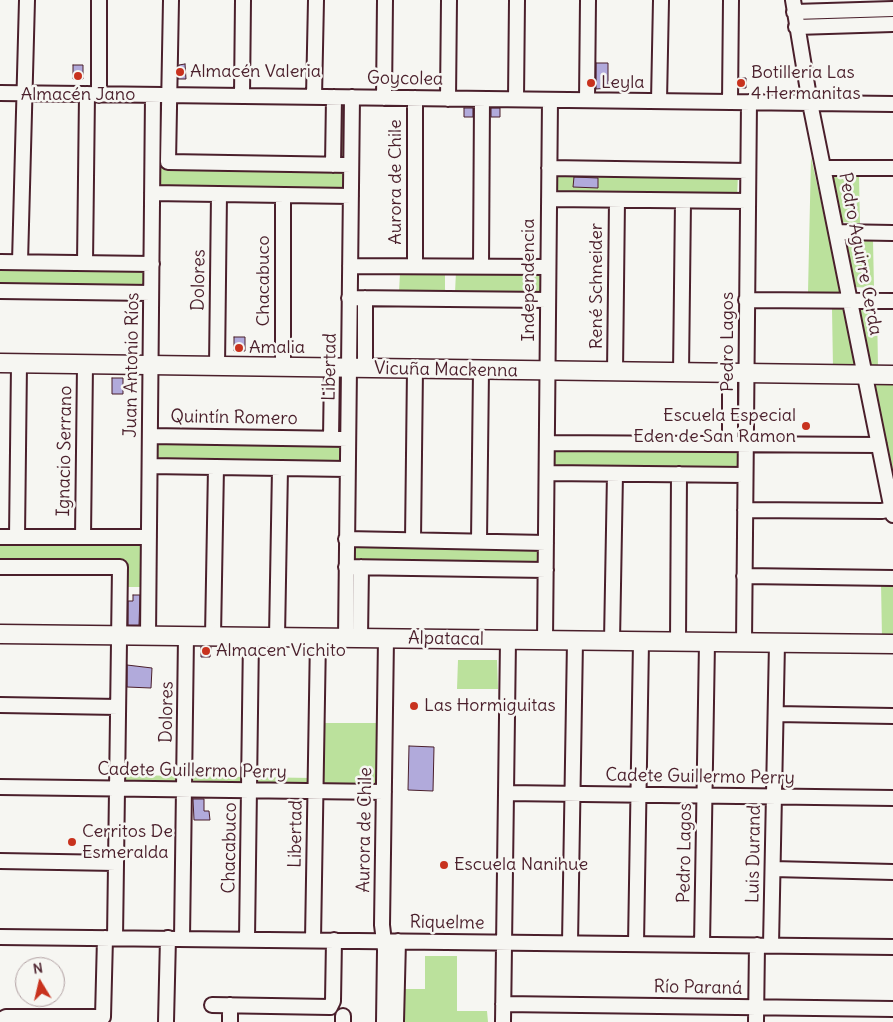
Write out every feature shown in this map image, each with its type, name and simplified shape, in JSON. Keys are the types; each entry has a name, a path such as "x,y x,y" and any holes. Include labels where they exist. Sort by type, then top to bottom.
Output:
{"main road":[{"name":"Vicuña Mackenna","path":"0,363 893,375"},
{"name":"Alpatacal","path":"0,634 893,644"}],"street":[{"path":"20,262 27,0"},
{"path":"85,263 92,94 99,0"},
{"path":"171,0 168,162 351,165"},
{"path":"242,96 243,0"},
{"path":"314,97 316,0"},
{"name":"Aurora de Chile","path":"384,98 385,0"},
{"path":"448,99 449,0"},
{"path":"516,0 516,99"},
{"path":"587,100 588,0"},
{"path":"659,101 661,0"},
{"path":"730,102 731,0"},
{"path":"793,6 893,9"},
{"name":"Pedro Aguirre Cerda","path":"793,6 810,103 893,511"},
{"path":"796,26 893,24"},
{"name":"Goycolea","path":"0,93 893,104"},
{"name":"Juan Antonio Ríos","path":"148,636 154,95"},
{"path":"333,165 334,97"},
{"name":"Libertad","path":"352,97 346,567 353,638"},
{"name":"Aurora de Chile","path":"415,98 415,266"},
{"path":"481,266 482,99"},
{"name":"Independencia","path":"545,640 550,100"},
{"name":"Pedro Lagos","path":"730,444 746,300 749,102"},
{"path":"549,168 748,171"},
{"path":"823,168 893,168"},
{"path":"152,193 351,196"},
{"name":"Dolores","path":"216,366 220,194"},
{"name":"Chacabuco","path":"283,368 284,195"},
{"path":"549,199 748,201"},
{"name":"René Schneider","path":"615,372 617,200"},
{"path":"682,373 683,201"},
{"path":"836,232 893,233"},
{"path":"0,262 152,264"},
{"path":"350,266 548,267"},
{"path":"0,291 152,293"},
{"path":"350,298 548,300"},
{"name":"Libertad","path":"331,438 365,298"},
{"path":"746,300 893,301"},
{"path":"17,537 19,364"},
{"name":"Ignacio Serrano","path":"83,537 85,365"},
{"path":"413,540 415,369"},
{"path":"479,541 481,370"},
{"name":"Pedro Lagos","path":"738,374 746,444 744,643"},
{"name":"Quintín Romero","path":"150,436 348,439"},
{"path":"547,442 879,445"},
{"path":"150,466 347,470"},
{"path":"213,636 216,467"},
{"path":"277,637 280,468"},
{"path":"547,473 745,475"},
{"path":"612,641 615,474"},
{"path":"678,642 679,474"},
{"path":"745,510 893,511"},
{"path":"0,537 149,537"},
{"path":"346,539 546,543"},
{"path":"0,568 120,567 116,863 103,1017 6,1017 2,1020"},
{"path":"346,567 546,570"},
{"path":"353,638 361,567"},
{"path":"744,576 893,578"},
{"name":"Dolores","path":"182,939 186,636"},
{"name":"Chacabuco","path":"247,939 251,637"},
{"name":"Libertad","path":"313,940 318,638"},
{"name":"Aurora de Chile","path":"386,638 382,925 391,941 396,1022"},
{"path":"503,1022 508,640"},
{"path":"570,943 574,641"},
{"path":"636,944 642,642"},
{"name":"Pedro Lagos","path":"702,945 707,642"},
{"name":"Luis Durand","path":"756,1022 773,870 777,643"},
{"path":"0,706 118,707"},
{"path":"776,714 893,716"},
{"name":"Cadete Guillermo Perry","path":"0,787 384,792"},
{"name":"Cadete Guillermo Perry","path":"506,793 893,798"},
{"path":"0,861 116,863"},
{"path":"773,870 893,872"},
{"name":"Riquelme","path":"0,936 893,947"},
{"path":"166,1022 168,938"},
{"path":"212,1005 332,1006 334,940"},
{"name":"Aurora de Chile","path":"384,1022 391,941"},
{"name":"Río Paraná","path":"503,1004 893,1009"},
{"path":"230,1005 230,1022"}],"green space":[{"path":"336,101 350,101 348,162 334,161"},
{"path":"811,157 841,292 808,292"},
{"path":"155,166 346,169 345,192 155,189"},
{"path":"555,170 738,174 737,198 555,193"},
{"path":"831,174 859,175 860,223 840,222"},
{"path":"844,239 873,240 874,288 854,287"},
{"path":"0,264 146,266 146,289 0,288"},
{"path":"456,271 542,273 542,294 455,293"},
{"path":"400,273 445,274 445,293 399,292"},
{"path":"877,305 878,369 869,369 855,306"},
{"path":"832,309 843,309 855,364 850,368 833,368"},
{"path":"335,374 346,374 345,435 334,436"},
{"path":"872,378 893,379 893,492"},
{"path":"733,381 743,381 743,442 733,441"},
{"path":"152,440 341,443 341,466 152,462"},
{"path":"552,446 740,448 739,472 552,468"},
{"path":"142,541 141,587 127,587 127,561 0,562 0,543"},
{"path":"350,543 539,547 539,567 350,563"},
{"path":"881,583 893,583 893,639 882,638"},
{"path":"458,660 497,660 498,689 457,689"},
{"path":"322,723 378,723 378,787 321,787"},
{"path":"122,775 312,778 313,789 119,786"},
{"path":"425,956 457,956 457,1011 487,1011 488,1022 405,1022 405,989 425,989"}],"building":[{"path":"596,63 608,63 608,88 596,89"},
{"name":"Almacén Valeria","path":"185,64 186,79 178,79 179,65"},
{"path":"73,65 83,65 83,79 73,79"},
{"name":"Botilleria Las 4 Hermanitas","path":"739,78 746,78 746,88 739,88"},
{"path":"464,108 473,108 473,117 464,117"},
{"path":"491,108 500,108 500,117 491,117"},
{"path":"574,177 598,178 598,188 573,187"},
{"path":"234,337 245,337 245,351 234,351"},
{"path":"112,378 123,378 123,394 112,394"},
{"path":"133,595 140,595 139,625 128,625 128,601 133,601"},
{"name":"Almacen Vichito","path":"201,647 211,647 210,657 201,657"},
{"path":"127,665 152,668 151,688 127,687"},
{"path":"409,746 434,747 433,791 408,790"},
{"path":"193,799 204,799 204,811 209,811 210,820 194,820"}],"place":[{"name":"Almacén Valeria","path":"180,72"},
{"name":"Almacén Jano","path":"78,76"},
{"name":"Leyla","path":"591,83"},
{"name":"Botilleria Las 4 Hermanitas","path":"741,83"},
{"name":"Amalia","path":"239,348"},
{"name":"Escuela Especial Eden de San Ramon","path":"806,426"},
{"name":"Almacen Vichito","path":"206,651"},
{"name":"Las Hormiguitas","path":"414,706"},
{"name":"Cerritos De Esmeralda","path":"72,842"},
{"name":"Escuela Nanihue","path":"444,865"}]}
